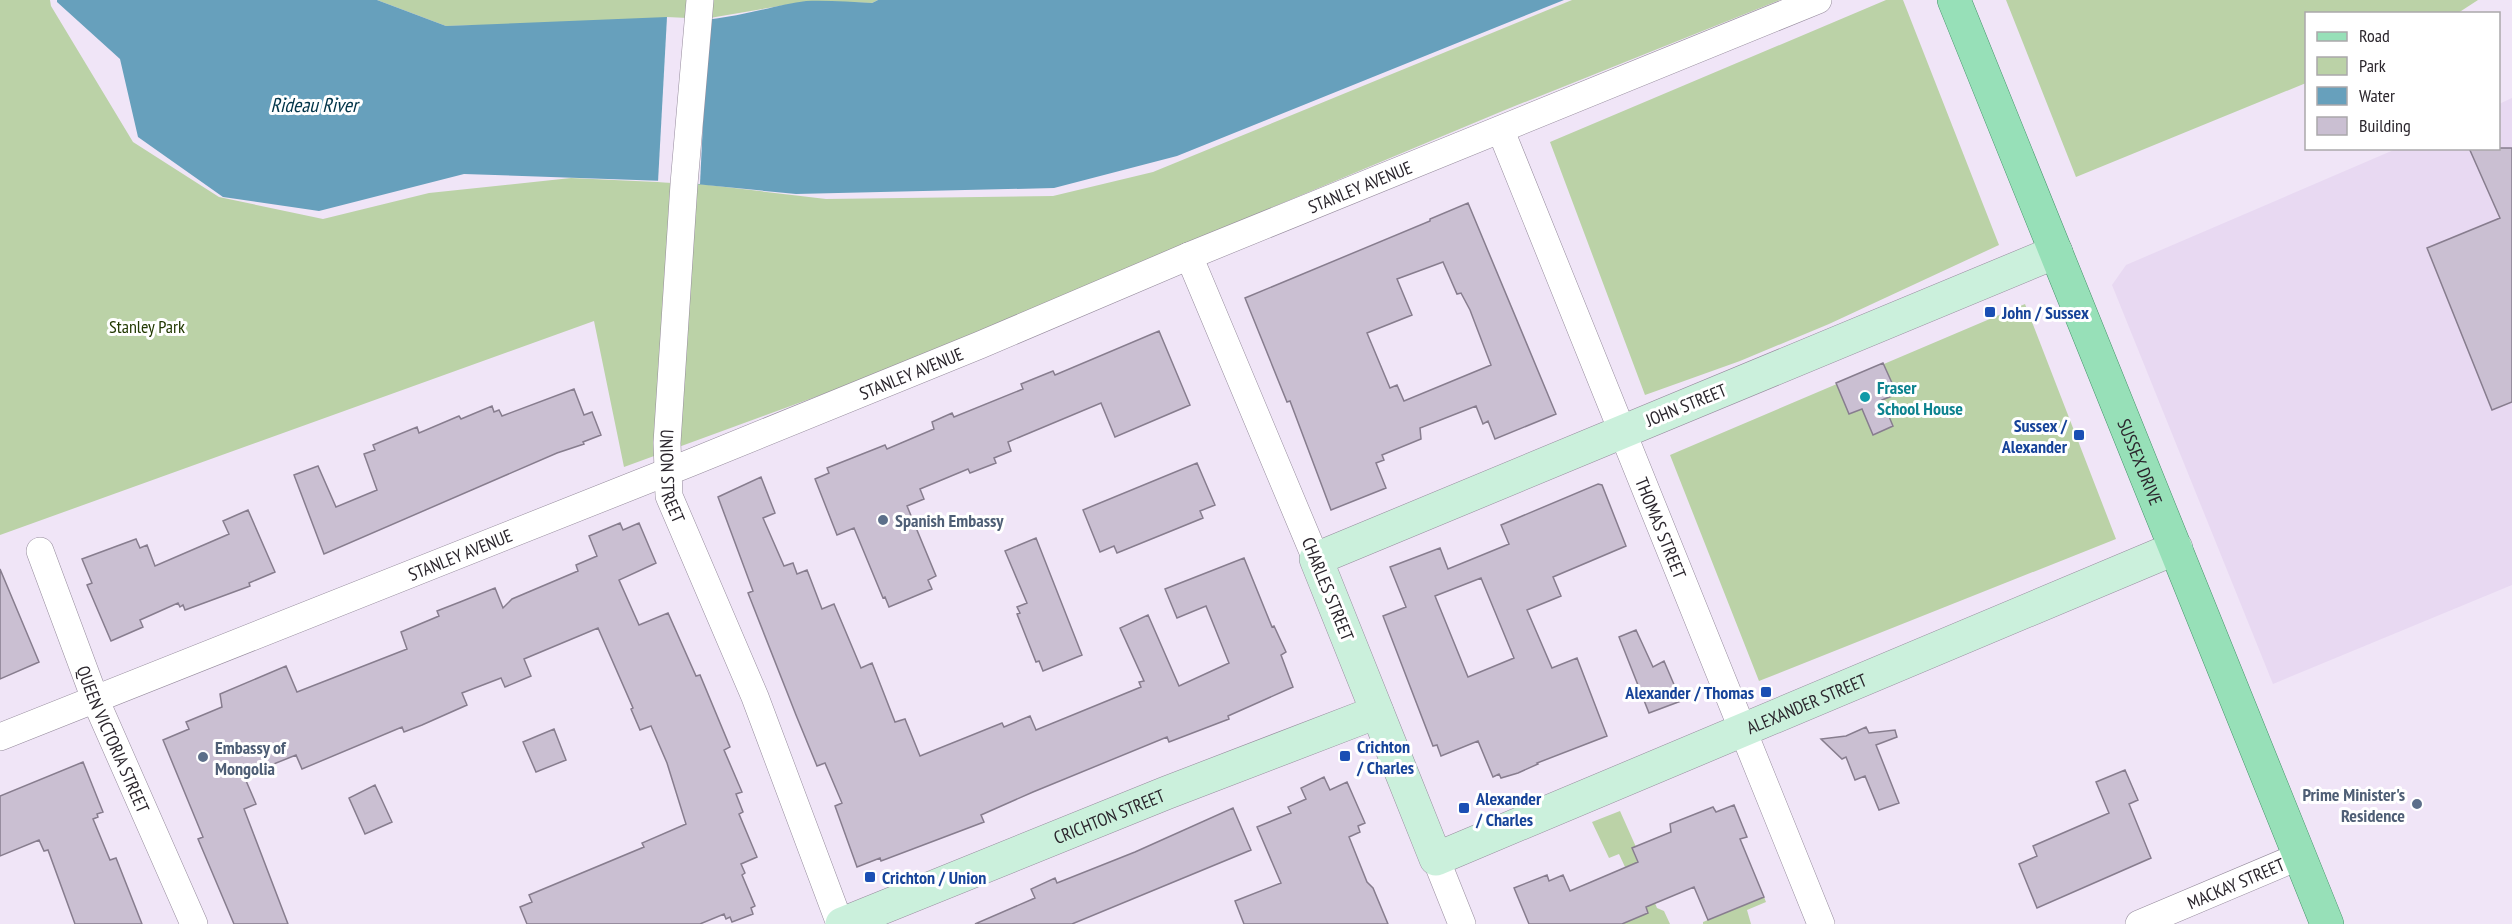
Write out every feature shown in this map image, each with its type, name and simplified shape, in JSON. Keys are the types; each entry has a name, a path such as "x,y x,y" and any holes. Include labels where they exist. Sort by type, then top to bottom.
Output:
{"main road":[{"name":"SUSSEX DRIVE","path":"1954,0 2327,924"}],"street":[{"name":"STANLEY AVENUE","path":"0,737 972,348 1189,256 1818,0"},
{"name":"UNION STREET","path":"699,10 684,184 667,443 669,496 754,697 841,924"},
{"name":"THOMAS STREET","path":"1501,130 1821,924"},
{"name":"JOHN STREET","path":"1316,559 2056,252"},
{"name":"CHARLES STREET","path":"1189,256 1316,559 1462,924"},
{"name":"ALEXANDER STREET","path":"1436,859 2175,548"},
{"name":"QUEEN VICTORIA STREET","path":"40,552 95,699 194,924"},
{"name":"CRICHTON STREET","path":"841,924 1166,793 1377,712"},
{"name":"MACKAY STREET","path":"2139,924 2300,856"}],"shaded area":[{"path":"2512,98 2512,585 2273,684 2112,285 2126,265 2394,150 2500,150 2500,104"}],"green space":[{"name":"Stanley Park","path":"0,0 50,0 51,6 133,142 219,197 323,219 429,193 571,178 700,184 826,199 1053,196 1153,172 1572,0 1780,0 1505,110 1204,236 990,333 624,467 594,321 0,535"},
{"path":"377,0 878,0 872,3 809,1 698,20 446,26"},
{"path":"1886,0 1903,0 1999,245 1829,324 1740,361 1645,395 1550,142"},
{"path":"2006,0 2478,0 2460,12 2305,12 2305,83 2076,177"},
{"name":"Fraser School House","path":"2025,304 2116,539 1759,681 1670,455"},
{"path":"1620,811 1636,847 1632,849 1657,908 1664,911 1670,924 1622,924 1648,913 1628,866 1625,867 1619,854 1609,858 1592,822"},
{"path":"1764,897 1766,902 1747,910 1751,924 1703,924 1703,922"}],"water":[{"name":"Rideau River","path":"57,0 377,0 446,26 667,17 682,20 717,19 806,1 872,3 878,0 1564,0 1177,156 1054,188 796,194 665,181 464,174 319,211 223,197 138,137 120,59"}],"pier":[{"path":"667,17 708,19 700,184 658,182"}],"building":[{"path":"2512,148 2512,402 2492,410 2427,248 2500,218 2470,150"},
{"path":"1468,203 1556,414 1495,439 1488,421 1483,424 1476,406 1420,428 1421,439 1382,455 1384,460 1376,463 1386,488 1331,510 1290,401 1287,402 1245,298 1430,221 1430,219","holes":["1443,262 1457,294 1461,293 1470,310 1491,365 1404,401 1397,385 1390,388 1367,333 1412,315 1397,279"]},
{"path":"1159,331 1190,405 1115,437 1101,403 1008,442 1011,451 994,458 996,463 970,473 968,469 920,489 924,499 907,506 936,576 928,580 932,589 889,607 885,597 883,598 854,528 837,535 815,479 829,473 827,468 885,445 887,449 934,429 932,422 952,413 954,417 1023,389 1021,384 1053,371 1055,375"},
{"name":"Fraser School House","path":"1883,363 1897,394 1882,400 1893,426 1873,435 1862,409 1849,414 1836,383"},
{"path":"574,389 584,415 592,412 601,435 324,554 294,475 318,466 336,507 377,490 364,454 375,450 373,445 417,427 419,433 459,416 461,419 492,406 494,412 499,410 502,416"},
{"path":"1197,463 1215,505 1200,511 1203,518 1117,553 1114,546 1100,552 1083,510"},
{"path":"761,477 775,513 763,518 784,566 793,563 797,574 807,570 822,609 834,604 861,668 872,663 895,722 905,719 920,756 1002,723 1004,727 1030,716 1036,730 1141,687 1139,682 1144,681 1120,628 1148,615 1179,686 1229,663 1206,606 1177,618 1165,589 1244,558 1272,627 1274,626 1286,652 1281,655 1293,687 1228,716 1229,719 1169,742 1167,737 1033,792 981,815 984,822 881,861 880,858 857,867 835,806 842,803 825,763 817,766 796,715 748,593 753,591 718,497"},
{"path":"1598,484 1602,485 1626,546 1553,577 1561,596 1527,610 1552,668 1577,658 1607,736 1501,778 1499,774 1493,777 1478,741 1441,756 1437,745 1433,746 1383,616 1406,607 1390,567 1440,548 1448,569 1509,544 1501,525","holes":["1481,578 1514,658 1468,677 1435,596"]},
{"path":"248,510 275,572 249,583 250,586 185,610 183,605 180,607 178,603 140,620 143,627 111,641 87,585 92,583 82,559 136,539 140,548 147,545 155,566 229,534 223,521"},
{"path":"620,523 623,530 639,523 656,563 619,580 639,625 668,613 696,676 700,675 730,747 724,750 742,792 736,794 743,812 739,814 757,857 741,864 745,873 742,875 755,906 751,908 753,914 732,922 730,917 726,919 724,914 700,924 527,924 520,907 532,902 529,895 644,847 642,843 686,824 667,763 651,726 640,730 631,709 633,708 598,628 524,659 531,676 505,687 501,678 462,693 467,705 422,725 404,732 402,727 302,769 296,755 244,776 256,804 244,809 288,924 234,924 198,839 203,837 163,740 189,729 186,722 222,707 220,694 286,666 297,692 407,649 401,632 439,616 437,611 495,588 503,608 512,599 578,571 576,565 597,556 589,536"},
{"path":"1036,538 1082,655 1043,671 1039,661 1036,662 1017,614 1020,613 1017,607 1027,603 1005,551"},
{"path":"0,569 39,662 0,679"},
{"path":"1636,630 1653,667 1664,661 1681,701 1649,713 1619,637"},
{"path":"1866,727 1869,733 1895,730 1897,737 1876,745 1899,803 1879,810 1865,776 1855,780 1846,757 1842,759 1821,739 1846,736"},
{"path":"554,729 566,760 536,772 523,742"},
{"path":"83,762 103,812 97,814 98,817 93,819 110,860 116,858 142,924 75,924 48,850 44,851 39,840 0,856 0,796"},
{"path":"2125,770 2138,800 2129,804 2151,858 2037,908 2019,864 2037,856 2033,846 2109,813 2096,782"},
{"path":"1324,777 1330,790 1347,782 1365,823 1358,826 1360,832 1349,837 1367,882 1373,888 1388,924 1244,924 1235,901 1281,883 1257,827 1291,813 1288,807 1306,799 1301,788"},
{"path":"375,785 392,822 365,834 349,798"},
{"path":"1734,805 1747,837 1740,839 1764,897 1708,920 1694,887 1646,907 1648,913 1622,924 1529,924 1514,888 1547,875 1549,881 1563,875 1570,891 1638,862 1632,848 1671,832 1670,824 1713,807 1716,812"},
{"path":"1233,808 1251,850 1072,924 975,924 1035,898 1031,889 1055,878 1057,883 1135,852"}],"place":[{"name":"John / Sussex","path":"1990,312"},
{"name":"Fraser School House","path":"1865,397"},
{"name":"Sussex / Alexander","path":"2079,435"},
{"name":"Spanish Embassy","path":"883,520"},
{"name":"Alexander / Thomas","path":"1766,692"},
{"name":"Crichton / Charles","path":"1345,756"},
{"name":"Embassy of Mongolia","path":"203,757"},
{"name":"Prime Minister's Residence","path":"2417,804"},
{"name":"Alexander / Charles","path":"1464,808"},
{"name":"Crichton / Union","path":"870,877"}]}
